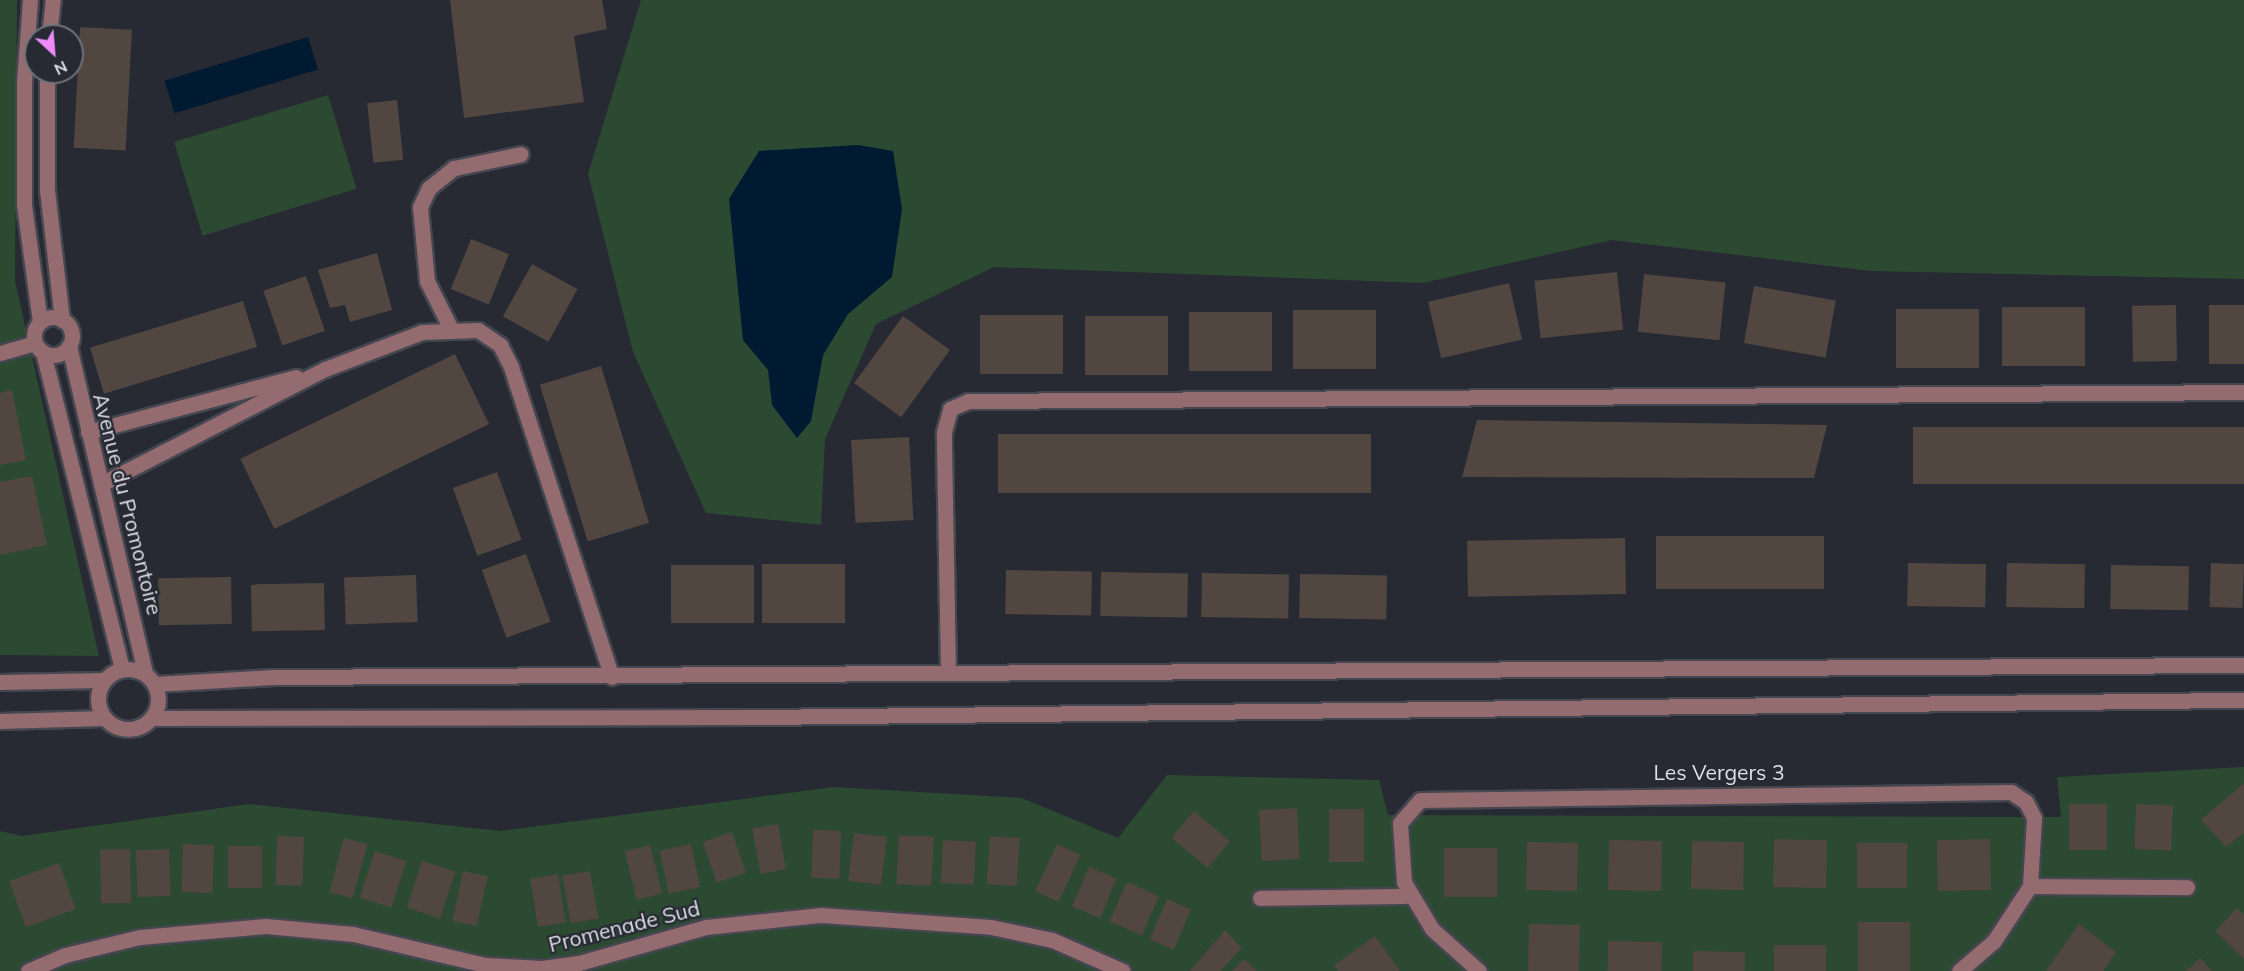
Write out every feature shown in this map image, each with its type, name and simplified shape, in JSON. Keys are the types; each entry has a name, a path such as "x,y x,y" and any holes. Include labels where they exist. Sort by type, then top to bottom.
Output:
{"street":[{"path":"30,0 24,81 24,205 40,322 39,348"},
{"path":"50,24 53,0"},
{"path":"0,353 39,348 60,353 69,346 70,329 62,320 47,189 47,84"},
{"path":"450,327 427,281 418,231 420,207 429,188 454,168 521,154"},
{"path":"40,322 62,320"},
{"path":"88,432 325,369 422,332 450,327 484,333 506,355 612,677"},
{"name":"Avenue du Promontoire","path":"69,346 88,432 150,679"},
{"name":"Avenue du Promontoire","path":"39,348 122,669"},
{"path":"101,484 325,369"},
{"path":"948,672 944,432 950,409 968,401 2244,392"},
{"path":"0,682 104,680 122,669 150,679 2244,665"},
{"path":"150,679 158,705 152,718"},
{"path":"104,680 97,699 104,718"},
{"path":"0,721 104,718 124,729 152,718 759,717 2244,700"},
{"name":"Les Vergers 3","path":"1479,971 1432,929 1410,896 1399,864 1400,823 1409,806 1439,795 2000,790 2020,796 2034,818 2030,886 1999,935 1959,971"},
{"path":"2030,886 2187,886"},
{"path":"1260,898 1410,896"},
{"name":"Promenade Sud","path":"28,971 73,953 140,937 266,926 353,934 485,965 542,968 579,963 706,927 821,915 992,927 1052,940 1123,971"}],"green space":[{"path":"0,0 17,0 15,281 99,656 0,655"},
{"path":"641,0 2244,0 2244,279 1871,271 1612,240 1423,283 994,267 876,324 825,439 821,525 706,513 633,352 588,174"},
{"path":"328,95 357,189 203,236 174,142"},
{"path":"2244,767 2244,971 0,971 0,831 22,836 249,804 501,831 833,787 1022,798 1118,838 1167,775 1379,780 1388,815 2061,817 2057,777"}],"water":[{"path":"308,37 318,70 174,113 165,81"},
{"path":"858,145 893,151 902,209 892,277 848,314 823,355 811,421 797,438 772,405 768,370 743,340 729,199 759,151"}],"building":[{"path":"450,0 602,0 607,29 574,36 584,102 464,118"},
{"path":"84,27 132,30 126,151 74,148 77,84 84,84"},
{"path":"397,100 403,160 373,163 367,103"},
{"path":"471,239 509,254 489,304 451,289"},
{"path":"377,253 392,310 350,322 345,305 330,308 318,270"},
{"path":"532,264 577,289 548,342 503,316"},
{"path":"1617,272 1623,330 1541,338 1534,281"},
{"path":"1644,274 1726,283 1719,340 1638,332"},
{"path":"306,276 325,331 282,345 263,291"},
{"path":"1509,283 1522,340 1441,358 1428,302"},
{"path":"1754,286 1836,300 1826,358 1744,343"},
{"path":"243,301 257,347 104,394 90,348"},
{"path":"2176,305 2177,361 2133,362 2132,306"},
{"path":"2209,305 2244,305 2244,364 2209,364"},
{"path":"2002,307 2085,307 2085,366 2002,366"},
{"path":"1896,309 1979,309 1979,368 1896,368"},
{"path":"1293,310 1376,310 1376,369 1293,369"},
{"path":"1189,312 1272,312 1272,371 1189,371"},
{"path":"980,315 1063,315 1063,374 980,374"},
{"path":"903,316 950,350 901,417 854,383"},
{"path":"1085,316 1168,316 1168,375 1085,375"},
{"path":"455,354 489,424 274,529 240,459"},
{"path":"601,366 649,523 588,542 540,385"},
{"path":"12,390 26,460 0,465 0,393"},
{"path":"1477,420 1827,425 1814,478 1462,477"},
{"path":"1913,427 2244,427 2244,484 1913,484"},
{"path":"998,434 1371,434 1371,493 998,493"},
{"path":"909,437 913,520 855,523 851,440"},
{"path":"497,472 522,540 477,556 453,488"},
{"path":"32,476 47,545 0,555 0,482"},
{"path":"1656,536 1824,536 1824,589 1656,589"},
{"path":"1625,538 1626,594 1468,597 1467,541"},
{"path":"526,554 551,622 506,638 482,570"},
{"path":"1908,563 1986,564 1985,607 1907,606"},
{"path":"2007,563 2085,564 2084,608 2006,607"},
{"path":"2211,563 2244,564 2242,608 2209,607"},
{"path":"762,564 845,564 845,623 762,623"},
{"path":"671,565 754,565 754,623 671,623"},
{"path":"2111,565 2189,566 2188,610 2110,609"},
{"path":"1006,570 1092,572 1091,615 1005,614"},
{"path":"1101,572 1188,574 1187,618 1100,616"},
{"path":"1202,573 1289,575 1288,619 1201,617"},
{"path":"1300,574 1387,576 1386,620 1299,618"},
{"path":"416,575 418,622 346,624 344,578"},
{"path":"231,577 232,624 159,625 158,578"},
{"path":"324,583 325,630 252,631 251,584"},
{"path":"2244,783 2244,833 2226,847 2201,820"},
{"path":"2069,804 2107,804 2107,850 2069,850"},
{"path":"2136,804 2173,805 2171,850 2134,849"},
{"path":"1297,808 1300,859 1262,861 1259,810"},
{"path":"1329,809 1364,809 1364,862 1329,862"},
{"path":"1194,811 1230,841 1208,868 1172,838"},
{"path":"778,824 786,869 760,874 752,829"},
{"path":"813,830 841,831 839,879 811,878"},
{"path":"732,832 746,873 717,883 703,842"},
{"path":"854,833 887,837 881,885 848,881"},
{"path":"899,835 934,837 931,886 896,884"},
{"path":"277,836 304,837 302,886 275,885"},
{"path":"990,836 1020,838 1017,886 987,884"},
{"path":"344,838 367,844 353,898 330,892"},
{"path":"1774,839 1827,840 1826,888 1773,887"},
{"path":"1990,839 1991,890 1938,891 1937,840"},
{"path":"943,840 976,842 974,885 941,883"},
{"path":"1609,840 1662,841 1661,891 1608,890"},
{"path":"1692,841 1744,842 1743,890 1691,889"},
{"path":"1527,842 1578,843 1577,891 1526,890"},
{"path":"1857,843 1907,843 1907,888 1857,888"},
{"path":"183,844 214,845 212,893 181,892"},
{"path":"691,844 700,887 669,894 660,851"},
{"path":"1057,844 1081,855 1059,902 1035,891"},
{"path":"650,845 662,894 637,900 625,851"},
{"path":"228,846 262,846 262,888 228,888"},
{"path":"1444,848 1497,848 1497,897 1444,897"},
{"path":"130,849 131,903 101,904 100,850"},
{"path":"169,849 171,896 138,897 136,850"},
{"path":"375,851 406,861 391,908 360,898"},
{"path":"422,861 455,872 440,918 407,908"},
{"path":"59,863 76,909 26,927 9,881"},
{"path":"1089,867 1117,879 1100,918 1072,907"},
{"path":"463,871 487,876 477,926 452,921"},
{"path":"590,871 598,918 571,923 562,876"},
{"path":"558,874 566,922 538,927 530,878"},
{"path":"1127,882 1159,896 1141,936 1110,921"},
{"path":"1167,899 1191,909 1174,950 1150,940"},
{"path":"2237,908 2244,915 2244,959 2215,931"},
{"path":"1858,922 1910,922 1910,971 1858,971"},
{"path":"1529,924 1580,925 1579,971 1528,971"},
{"path":"2079,924 2116,952 2103,971 2046,971"},
{"path":"1225,930 1242,948 1220,971 1190,971"},
{"path":"1375,936 1400,971 1338,971 1334,965"},
{"path":"1608,941 1662,942 1661,971 1607,971"},
{"path":"1774,945 1826,945 1826,971 1774,971"},
{"path":"1693,951 1745,952 1745,971 1693,971"},
{"path":"2200,958 2212,971 2186,971"},
{"path":"1244,959 1257,971 1232,971"}]}
